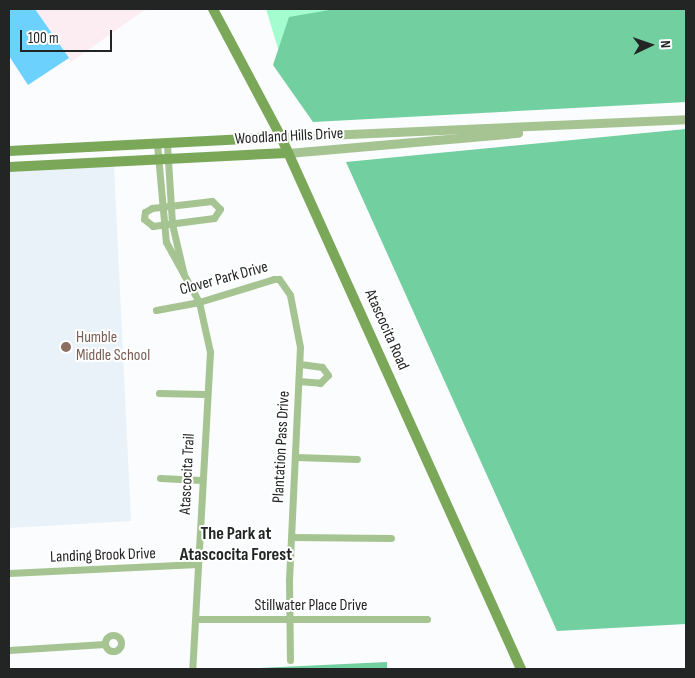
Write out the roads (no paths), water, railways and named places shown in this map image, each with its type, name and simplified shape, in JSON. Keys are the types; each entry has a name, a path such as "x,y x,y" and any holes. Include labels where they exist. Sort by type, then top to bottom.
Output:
{"main road":[{"name":"Atascocita Road","path":"213,9 281,137 521,669"},
{"name":"Woodland Hills Drive","path":"9,151 281,137"},
{"path":"29,166 31,149"},
{"name":"Woodland Hills Drive","path":"9,167 288,153"}],"street":[{"name":"Woodland Hills Drive","path":"281,137 570,126 686,119"},
{"name":"Woodland Hills Drive","path":"288,153 506,135 570,126"},
{"name":"Atascocita Trail","path":"162,144 161,207 163,225 171,257 199,302 208,335 196,619 192,669"},
{"name":"Atascocita Trail","path":"163,160 171,205 172,224 187,285"},
{"path":"212,202 220,208 214,218 153,226 144,219 145,212 171,205 212,202"},
{"name":"Clover Park Drive","path":"156,310 199,302 274,279 279,279 290,295"},
{"name":"Plantation Pass Drive","path":"290,295 299,334 300,364 289,621 290,660"},
{"path":"299,381 320,382 328,375 322,367 300,364"},
{"path":"159,394 205,394"},
{"path":"295,457 357,459"},
{"path":"160,478 202,480"},
{"path":"292,537 392,538"},
{"name":"Landing Brook Drive","path":"9,573 198,564"},
{"name":"Stillwater Place Drive","path":"196,619 289,621 427,618"},
{"path":"9,650 105,644"}],"water":[{"path":"9,9 35,9 69,58 28,85 9,56"}],"place":[{"name":"Humble Middle School","path":"66,347"}],"district":[{"name":"The Park at Atascocita Forest","path":"236,545"}]}
